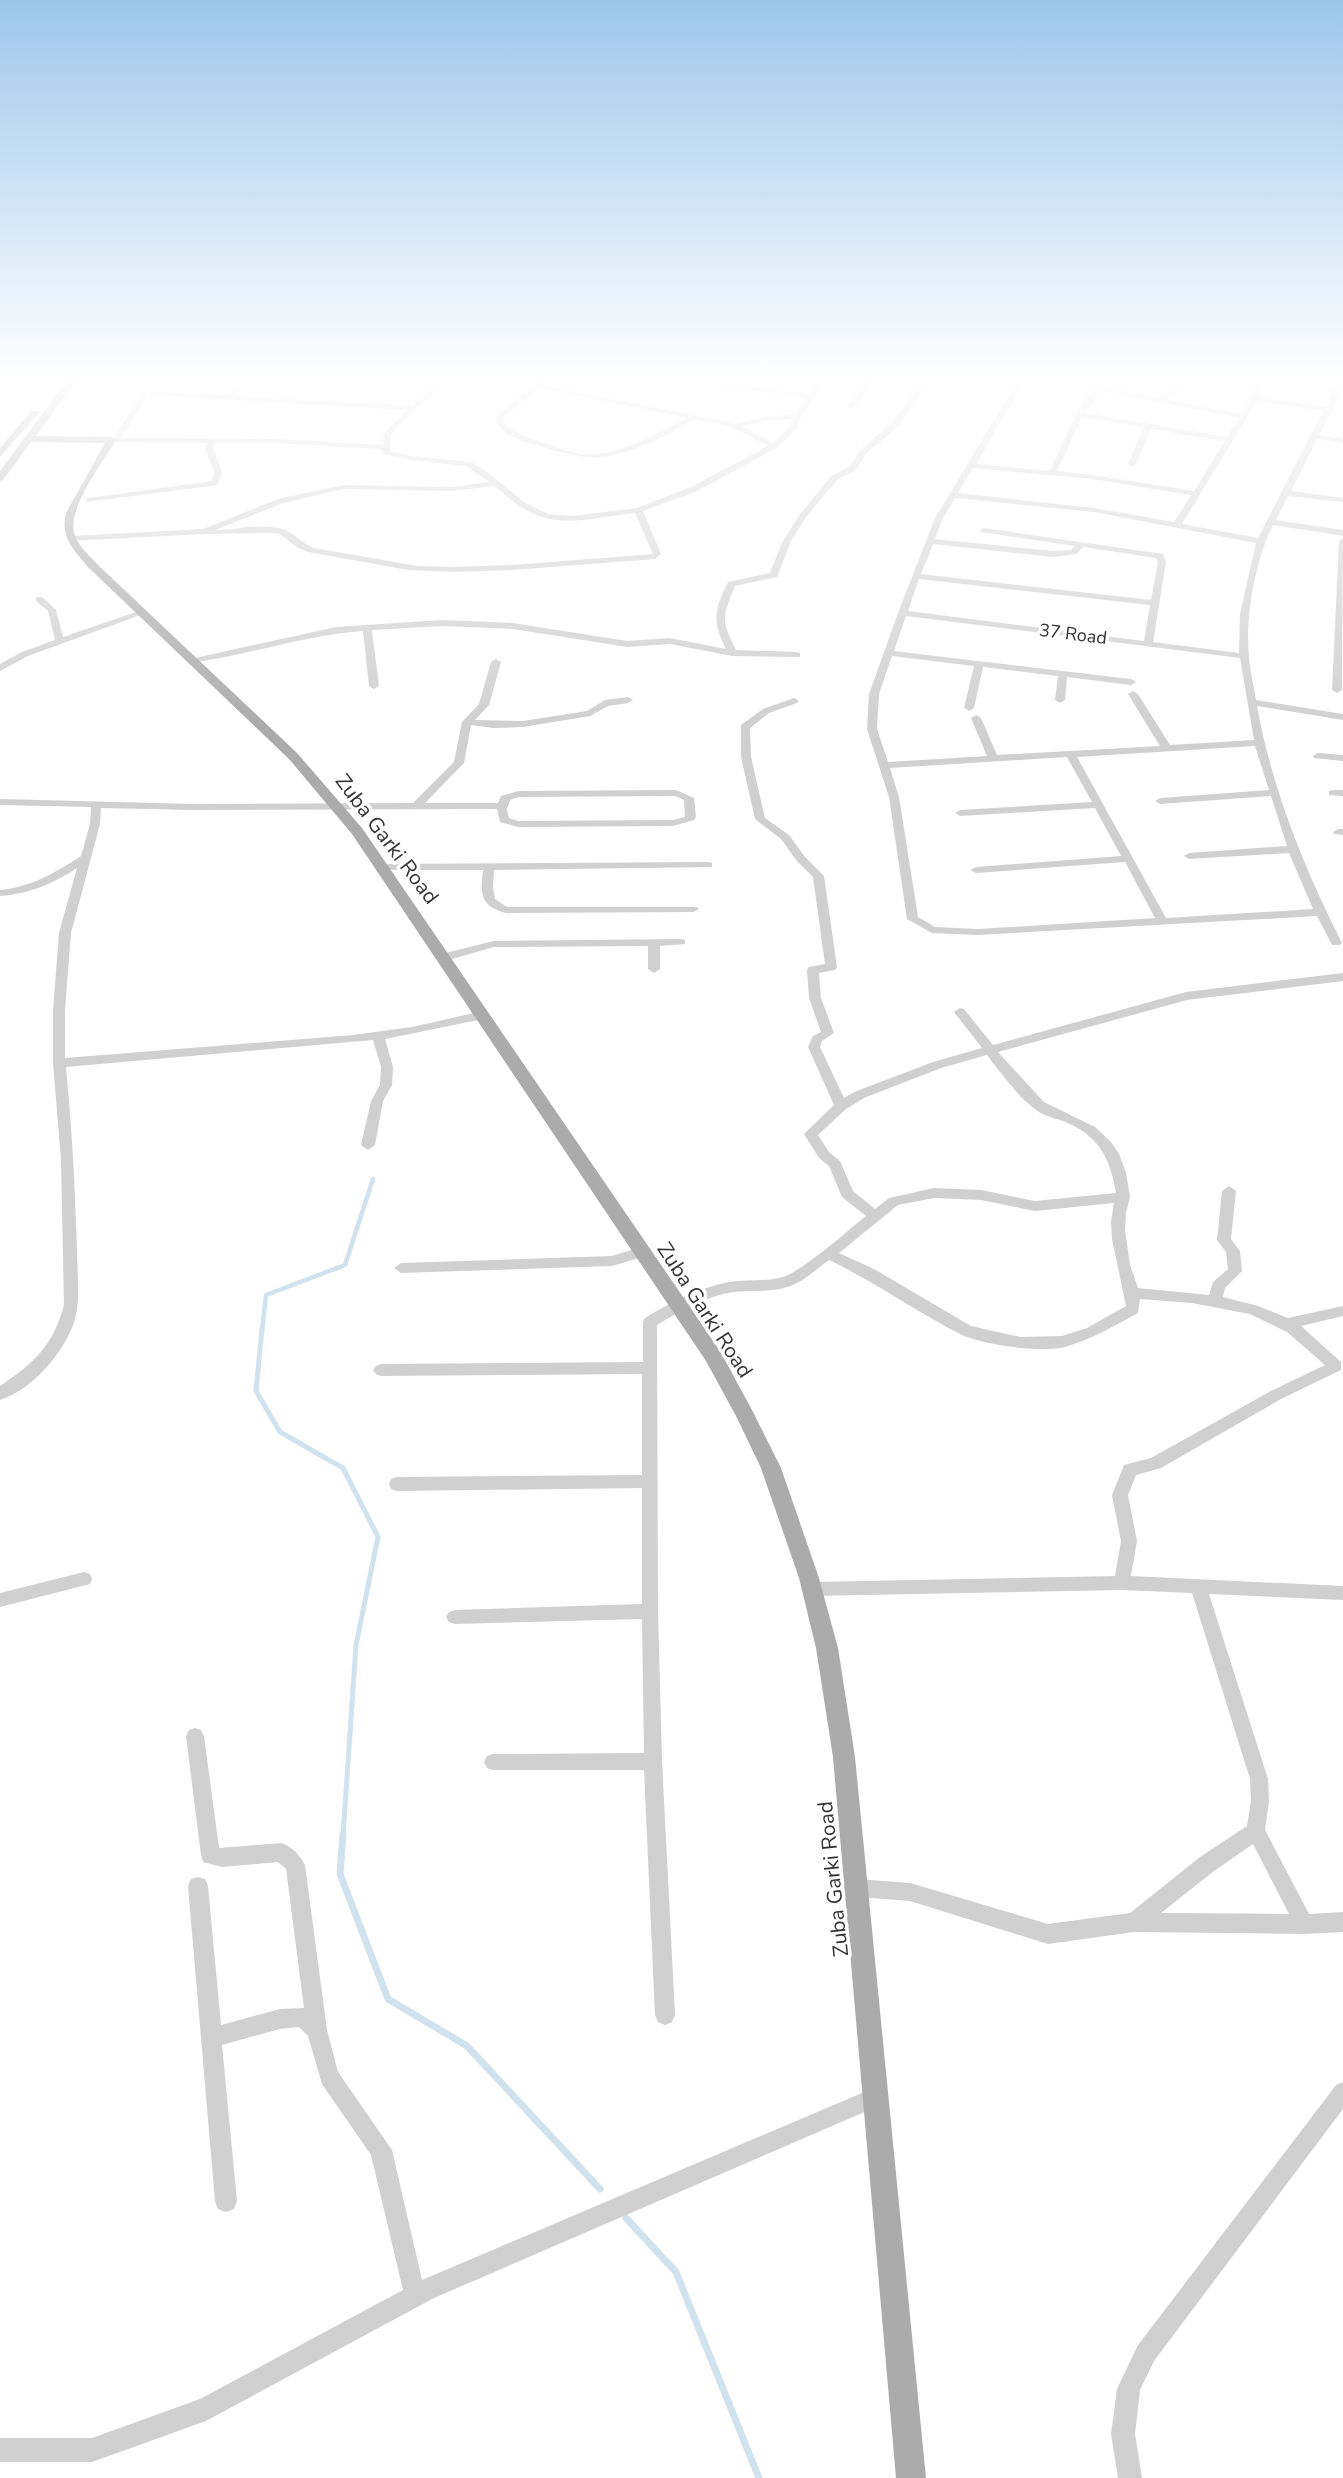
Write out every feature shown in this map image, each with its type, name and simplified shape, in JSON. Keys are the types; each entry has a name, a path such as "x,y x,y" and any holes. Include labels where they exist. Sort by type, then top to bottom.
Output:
{"main road":[{"path":"72,539 68,532 71,511 81,495"},
{"name":"Zuba Garki Road","path":"72,539 93,566 293,756 336,805 445,957 713,1356 771,1468 812,1589 827,1648 844,1757 911,2478"}],"street":[{"path":"89,500 129,495"},
{"path":"204,531 281,501 309,495"},
{"path":"509,495 521,504 546,516 572,518 638,510 679,495"},
{"path":"732,653 730,644 722,635 720,618 720,606 731,584 774,575 787,541 821,495"},
{"path":"1261,541 1178,523 1094,510 953,495 916,576 874,694 872,729 894,797 910,912 919,924 941,931 978,932 1320,912"},
{"path":"1178,523 1198,495"},
{"path":"1286,495 1261,541 1244,614 1244,656 1259,743 1274,793 1293,849 1336,943"},
{"path":"1300,495 1343,500"},
{"path":"72,539 204,531 219,534 277,531 290,536 300,547 307,549 375,559 403,567 526,568 581,560 654,556 657,554 638,510"},
{"path":"1270,522 1343,533"},
{"path":"984,530 1160,556 1162,562 1148,643"},
{"path":"930,541 1053,554 1074,552 1082,543"},
{"path":"1337,690 1343,541"},
{"path":"916,576 1154,603"},
{"path":"39,598 52,610 60,642"},
{"path":"0,668 25,654 142,614"},
{"name":"37 Road","path":"902,614 1244,656"},
{"path":"191,660 233,654 328,631 442,623 513,626 626,644 670,641 732,653 797,655"},
{"path":"367,628 374,686"},
{"path":"889,653 1131,682"},
{"path":"417,805 459,763 467,722 484,705 496,662"},
{"path":"969,708 979,664"},
{"path":"1060,700 1063,674"},
{"path":"1133,694 1167,749"},
{"path":"467,722 523,724 590,713 605,703 628,700"},
{"path":"794,701 766,711 744,727 746,757 760,819 785,837 818,876 831,967 813,970 815,998 828,1032 817,1039 814,1047 841,1106"},
{"path":"1252,702 1343,717"},
{"path":"976,718 993,758"},
{"path":"884,765 1259,743"},
{"path":"1070,753 1163,922"},
{"path":"1318,756 1343,758"},
{"path":"676,793 689,798 691,817 684,822 673,823 518,824 504,820 501,806 505,798 518,794 676,793"},
{"path":"1160,801 1274,793"},
{"path":"0,802 194,807 501,806"},
{"path":"0,1394 41,1364 55,1349 67,1325 72,1270 68,1160 59,1063 59,1010 65,933 95,824 96,804"},
{"path":"960,813 1098,805"},
{"path":"1189,856 1293,849"},
{"path":"0,893 39,886 86,857"},
{"path":"976,870 1126,859"},
{"path":"382,867 708,865"},
{"path":"489,866 486,891 490,902 496,908 693,909"},
{"path":"445,957 494,944 681,942"},
{"path":"654,944 654,969"},
{"path":"874,1215 847,1194 835,1164 814,1143 811,1134 841,1106 859,1096 937,1065 1186,996 1343,977"},
{"path":"828,1254 869,1273 967,1331 1020,1343 1062,1342 1092,1332 1133,1309 1134,1293 1124,1266 1117,1212 1123,1197 1118,1163 1104,1140 1079,1123 1048,1114 1031,1098 960,1012"},
{"path":"59,1063 377,1036 483,1015"},
{"path":"369,1145 377,1101 386,1085 387,1067 377,1036"},
{"path":"1214,1303 1218,1286 1235,1271 1233,1251 1224,1240 1229,1191"},
{"path":"665,2015 653,1761 650,1322 678,1305 731,1287 789,1281 828,1254 894,1201 934,1193 981,1195 1035,1206 1123,1197"},
{"path":"401,1268 612,1261 641,1252"},
{"path":"1122,1583 1129,1541 1120,1495 1130,1470 1155,1463 1276,1395 1339,1368 1287,1324 1242,1307 1134,1293"},
{"path":"1287,1324 1343,1311"},
{"path":"381,1370 649,1368"},
{"path":"397,1483 650,1481"},
{"path":"0,1601 84,1579"},
{"path":"812,1589 1122,1583 1343,1593"},
{"path":"1198,1586 1259,1779 1260,1801 1256,1830 1304,1924"},
{"path":"455,1617 650,1612"},
{"path":"195,1736 210,1855 222,1858 282,1852 295,1865 317,2030 329,2077 381,2150 415,2296"},
{"path":"493,1762 653,1761"},
{"path":"1133,1922 1256,1830"},
{"path":"198,1886 226,2201"},
{"path":"858,1888 910,1892 1048,1934 1133,1922 1343,1922"},
{"path":"212,2038 302,2017 317,2030"},
{"path":"1130,2478 1123,2434 1129,2389 1146,2353 1343,2092"},
{"path":"0,2450 92,2450 206,2409 415,2296 876,2097"}],"waterway":[{"path":"262,1331 266,1295 345,1265 373,1179"},
{"path":"262,1329 256,1391 280,1432 343,1468 378,1537 356,1645 343,1836"},
{"path":"343,1834 340,1874 388,1999 467,2046 600,2189"},
{"path":"626,2218 676,2272 759,2478"}]}
